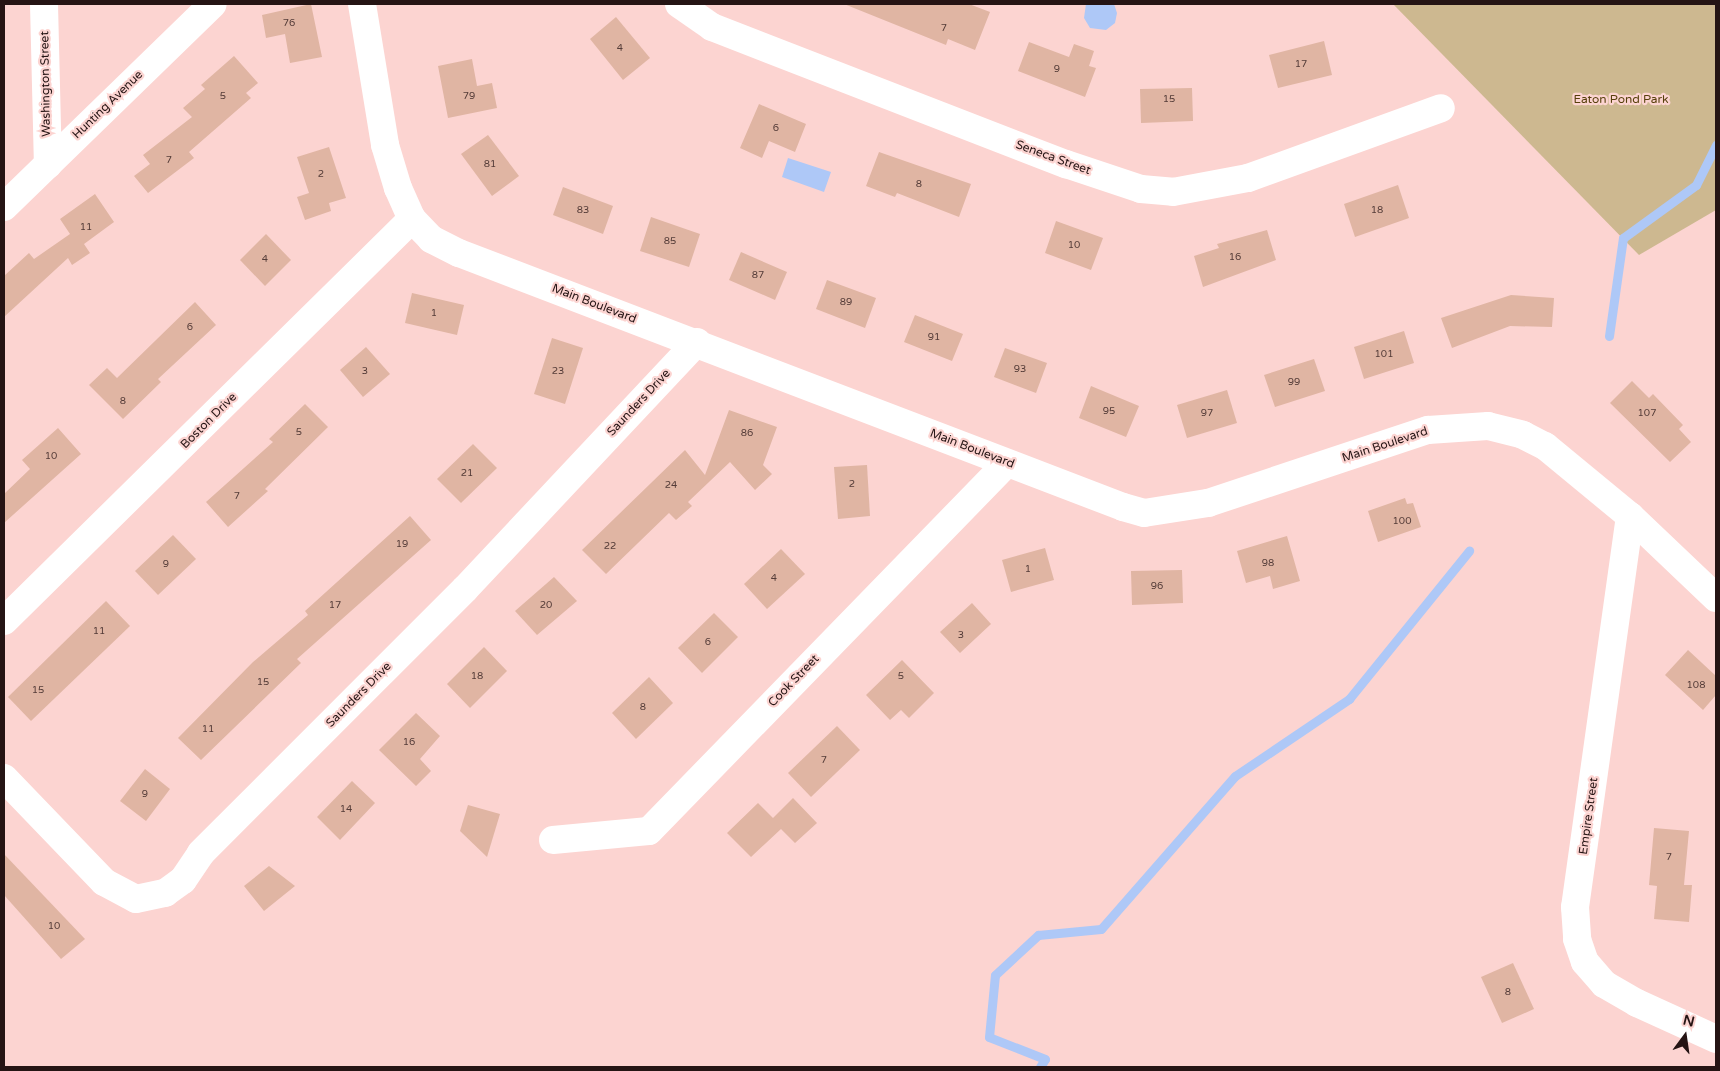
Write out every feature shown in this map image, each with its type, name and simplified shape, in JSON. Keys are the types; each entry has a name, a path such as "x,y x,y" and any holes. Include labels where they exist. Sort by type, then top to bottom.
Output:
{"street":[{"name":"Washington Street","path":"44,4 48,164"},
{"name":"Hunting Avenue","path":"4,207 213,4"},
{"name":"Main Boulevard","path":"362,4 385,145 398,188 412,219 431,239 459,254 697,342 1123,508 1155,512 1208,503 1425,430 1488,426 1523,435 1546,446 1630,516 1716,598"},
{"name":"Seneca Street","path":"679,4 712,27 1066,164 1141,189 1174,192 1248,178 1441,108"},
{"name":"Boston Drive","path":"4,621 412,219"},
{"name":"Saunders Drive","path":"4,778 104,882 136,899 165,893 183,880 201,853 465,589 697,342"},
{"name":"Cook Street","path":"553,840 649,831 1007,463"},
{"name":"Empire Street","path":"1630,516 1575,907 1576,939 1585,962 1604,984 1637,1003 1716,1040"}],"green space":[{"name":"Eaton Pond Park","path":"1393,4 1716,4 1716,210 1639,255"}],"water":[{"path":"1086,4 1114,4 1117,13 1115,23 1106,30 1090,28 1084,18"},
{"path":"788,158 831,172 824,192 782,177"}],"building":[{"path":"311,4 322,57 290,63 285,34 266,38 262,15"},
{"path":"844,4 969,4 990,12 975,50 948,39 946,45"},
{"path":"616,17 650,58 623,80 590,39"},
{"path":"1324,41 1332,75 1278,88 1269,55"},
{"path":"1029,42 1069,57 1074,44 1094,51 1089,66 1096,68 1085,97 1018,71"},
{"path":"234,56 258,83 246,93 251,98 189,152 194,158 148,193 134,176 150,164 143,155 192,117 183,108 205,89 201,85"},
{"path":"472,59 477,86 492,83 497,108 448,118 438,66"},
{"path":"1192,88 1193,121 1141,123 1140,89"},
{"path":"759,104 806,124 795,152 769,141 762,158 740,148"},
{"path":"488,135 519,176 492,196 461,154"},
{"path":"329,147 346,198 329,203 331,211 305,220 297,197 309,193 297,157"},
{"path":"879,152 971,184 959,217 897,193 895,197 866,186"},
{"path":"1398,185 1409,218 1355,237 1344,204"},
{"path":"563,187 613,206 603,234 553,215"},
{"path":"95,194 114,222 84,244 90,253 72,265 68,258 4,317 4,276 29,253 34,259 70,234 60,219"},
{"path":"651,217 700,234 689,267 640,251"},
{"path":"1056,221 1103,238 1091,270 1045,253"},
{"path":"1267,230 1276,260 1203,287 1194,256 1219,248 1217,244"},
{"path":"266,234 291,260 265,286 240,260"},
{"path":"741,252 787,272 775,300 729,280"},
{"path":"827,280 876,298 865,328 816,309"},
{"path":"412,293 464,305 457,335 405,323"},
{"path":"1511,295 1554,298 1552,327 1510,326 1452,348 1441,318"},
{"path":"195,302 216,325 158,379 161,382 123,419 89,385 107,368 117,378"},
{"path":"915,315 963,334 952,361 904,342"},
{"path":"1404,331 1414,363 1364,379 1354,347"},
{"path":"552,338 583,348 565,404 534,394"},
{"path":"366,347 390,374 363,397 340,370"},
{"path":"1005,348 1047,363 1036,393 994,377"},
{"path":"1314,359 1325,391 1275,407 1264,375"},
{"path":"1632,381 1649,398 1653,394 1683,425 1679,429 1691,442 1670,462 1610,403"},
{"path":"1091,386 1139,406 1126,437 1079,418"},
{"path":"1227,390 1237,423 1187,438 1177,405"},
{"path":"305,404 328,427 265,489 268,491 228,527 206,502 273,442 269,439"},
{"path":"729,410 777,427 763,465 772,474 755,490 730,462 688,502 692,506 676,520 669,513 606,574 582,550 685,450 705,475"},
{"path":"58,428 81,454 4,523 4,494 30,469 22,460"},
{"path":"473,444 497,468 461,503 437,479"},
{"path":"867,465 870,516 838,519 834,467"},
{"path":"1405,498 1407,504 1413,503 1421,527 1378,542 1368,511"},
{"path":"410,516 431,540 297,659 301,663 201,760 178,738 253,662 308,615 305,611"},
{"path":"173,535 196,559 158,595 135,571"},
{"path":"1287,536 1300,581 1273,589 1270,576 1246,583 1237,551"},
{"path":"1045,548 1054,580 1011,592 1002,560"},
{"path":"781,549 805,574 767,609 744,584"},
{"path":"1182,570 1183,603 1132,605 1131,571"},
{"path":"554,577 577,601 537,635 515,611"},
{"path":"106,601 130,626 31,721 8,697"},
{"path":"972,603 991,624 960,653 940,632"},
{"path":"714,613 738,637 702,673 678,648"},
{"path":"484,647 507,671 470,708 447,684"},
{"path":"1688,650 1716,676 1716,695 1703,710 1665,675"},
{"path":"902,660 934,693 909,718 901,710 890,720 866,695"},
{"path":"649,677 673,703 636,739 612,713"},
{"path":"416,713 440,736 420,759 431,771 416,786 379,750"},
{"path":"837,726 860,750 811,797 788,773"},
{"path":"145,769 170,789 146,821 120,801"},
{"path":"352,781 375,803 340,840 317,817"},
{"path":"793,798 817,823 795,843 781,829 751,857 727,833 758,803 773,818"},
{"path":"468,805 500,814 487,857 460,831"},
{"path":"1654,828 1689,831 1684,885 1692,885 1689,922 1654,919 1657,886 1649,885"},
{"path":"4,854 85,939 61,959 4,895"},
{"path":"269,866 295,886 264,911 244,886"},
{"path":"1513,963 1534,1009 1502,1023 1481,977"}],"waterway":[{"path":"1609,336 1623,238 1696,185 1716,145"},
{"path":"1040,1067 1045,1059 989,1037 995,975 1038,935 1101,929 1235,776 1349,699 1469,551"}]}
